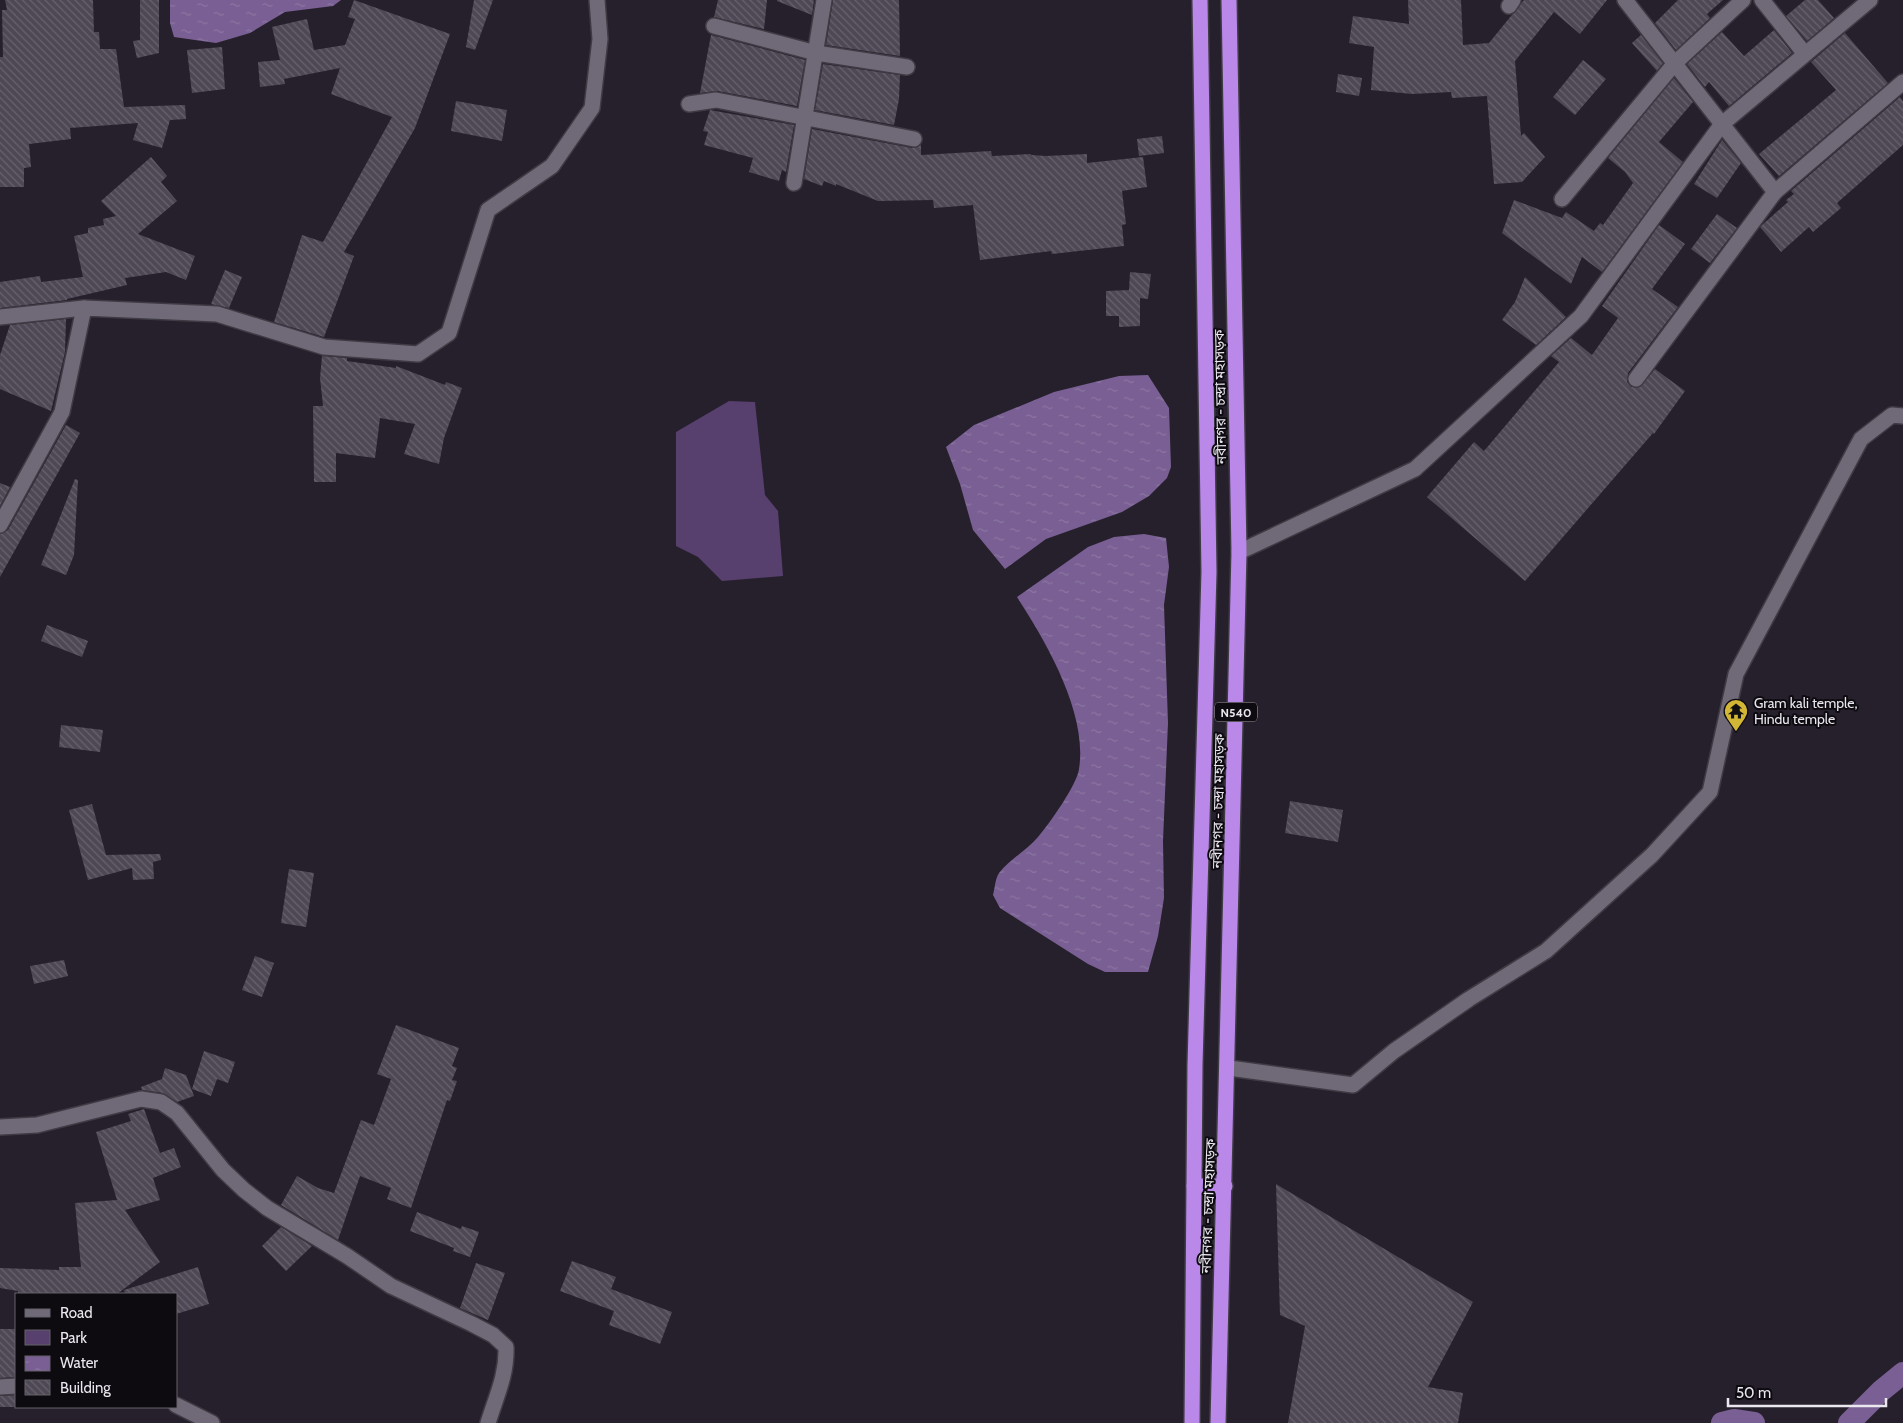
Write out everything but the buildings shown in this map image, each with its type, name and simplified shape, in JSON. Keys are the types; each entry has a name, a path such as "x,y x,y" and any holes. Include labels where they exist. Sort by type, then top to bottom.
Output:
{"highway":[{"name":"নবীনগর - চন্দ্রা মহাসড়ক","path":"1192,1423 1195,1065 1209,572 1200,0"},
{"name":"নবীনগর - চন্দ্রা মহাসড়ক","path":"1218,1423 1239,552 1230,0"},
{"path":"1194,1186 1225,1186"}],"street":[{"path":"0,317 84,308 217,314 324,347 418,354 449,333 488,210 552,166 592,108 600,39 597,0"},
{"path":"794,183 824,0"},
{"path":"1625,0 1775,192"},
{"path":"1562,199 1675,63 1743,0"},
{"path":"1762,0 1805,54"},
{"path":"1239,552 1415,469 1581,316 1722,124 1870,0"},
{"path":"714,26 816,52 907,68"},
{"path":"1636,379 1775,192 1903,82"},
{"path":"689,104 716,100 804,119 914,139"},
{"path":"0,525 62,412 84,308"},
{"path":"1228,1068 1353,1085 1394,1052 1469,999 1546,951 1652,855 1710,792 1736,674 1861,438 1892,414 1903,416"},
{"path":"0,1127 37,1125 142,1099 160,1102 177,1113 223,1170 267,1208 347,1256 390,1286 472,1324 499,1339 506,1348 507,1360 505,1374 488,1423"},
{"path":"0,1387 15,1386"},
{"path":"178,1406 212,1423"}],"green space":[{"path":"729,401 755,402 765,495 778,511 783,576 722,581 698,557 676,546 676,432"}],"water":[{"path":"170,0 341,0 333,6 285,12 250,33 216,43 174,37 170,23"},
{"path":"1148,375 1169,408 1171,467 1167,478 1149,496 1122,512 1046,539 1005,569 973,530 960,484 946,447 974,425 1054,392 1119,376"},
{"path":"1144,534 1166,538 1169,567 1164,605 1168,723 1163,841 1164,898 1158,936 1148,972 1105,972 1088,964 1000,908 993,895 999,873 1008,863 1034,842 1043,831 1068,794 1079,769 1080,747 1071,702 1052,656 1017,597 1088,547 1114,537"}],"waterway":[{"path":"1849,1423 1881,1391 1903,1373"},
{"path":"1722,1423 1734,1420 1754,1423"}],"place":[{"name":"Gram kali temple, Hindu temple","path":"1736,732"}]}
